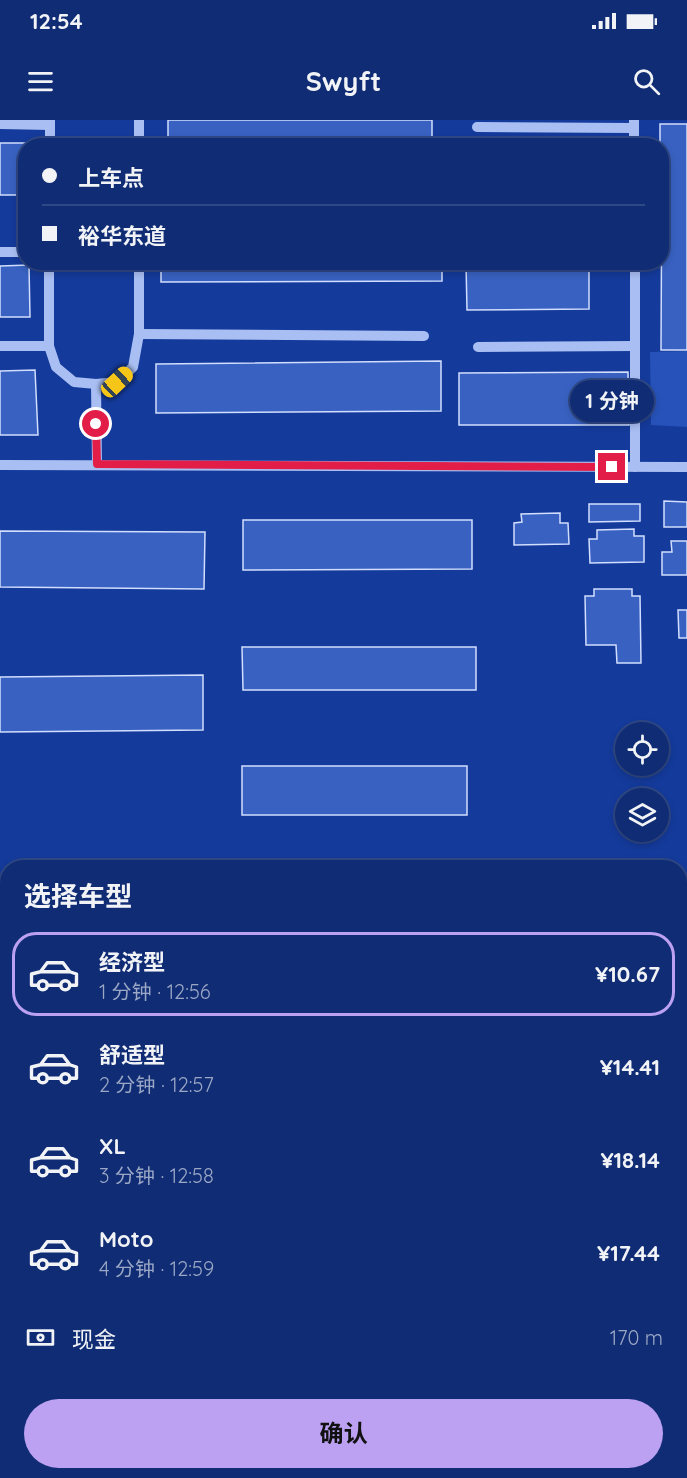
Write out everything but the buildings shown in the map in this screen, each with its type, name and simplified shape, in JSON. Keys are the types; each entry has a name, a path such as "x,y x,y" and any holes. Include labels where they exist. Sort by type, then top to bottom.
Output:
{"street":[{"path":"139,120 139,138"},
{"path":"0,124 50,122 50,138"},
{"path":"477,127 634,124"},
{"path":"0,252 18,252"},
{"path":"49,270 49,346 56,367 74,382 96,384 117,382 133,367 139,334 139,270"},
{"path":"635,270 635,467"},
{"path":"139,334 424,336"},
{"path":"0,346 49,346"},
{"path":"478,347 635,346"},
{"path":"96,384 97,464"},
{"path":"0,465 687,467"}],"shaded area":[{"path":"687,351 687,427 651,425 650,352"}],"route":[{"path":"96,424 97,464 612,467"}]}
